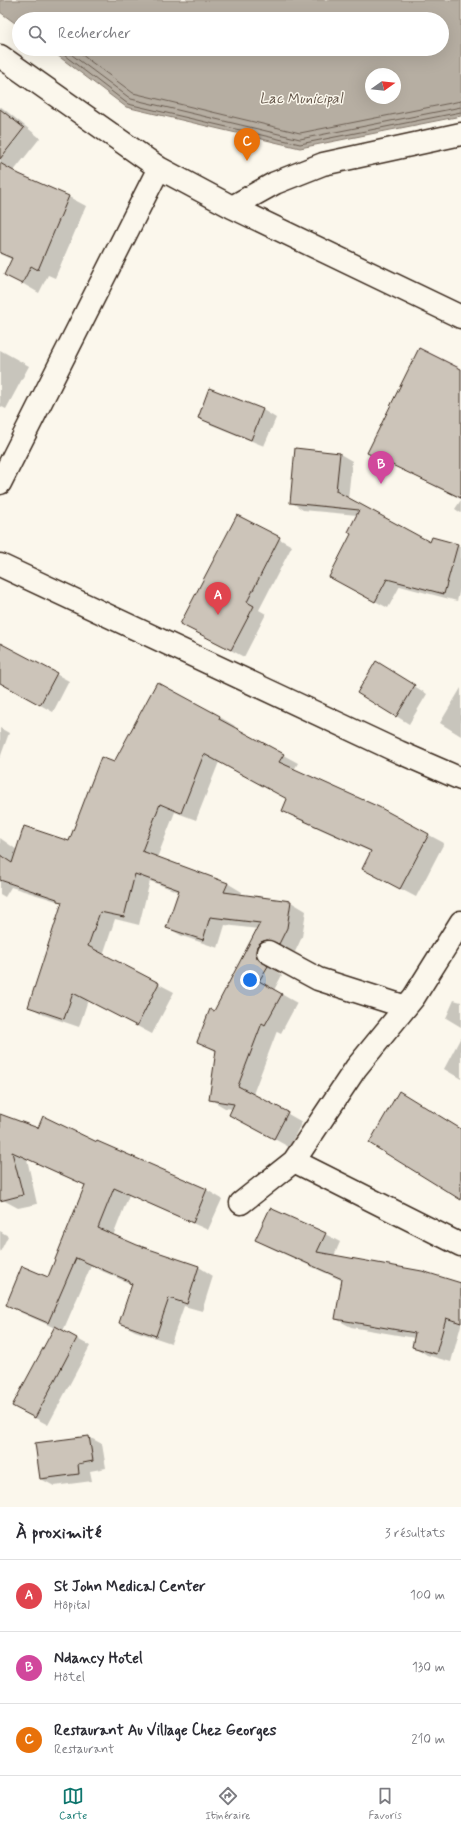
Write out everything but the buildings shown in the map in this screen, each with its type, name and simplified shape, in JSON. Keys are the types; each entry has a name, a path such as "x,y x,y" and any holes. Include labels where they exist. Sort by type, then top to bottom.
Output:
{"street":[{"path":"0,56 159,168 232,208 461,316"},
{"path":"232,208 275,183 323,164 461,134"},
{"path":"0,483 159,168"},
{"path":"0,565 461,780"},
{"path":"242,1203 294,1161 356,1068 414,996 461,922"},
{"path":"268,952 318,979 406,1007"},
{"path":"294,1161 461,1245"}],"water":[{"name":"Lac Municipal","path":"0,0 461,0 461,116 300,148 126,107 58,56 449,56 449,12 12,12 12,21 0,12"}],"place":[{"name":"Restaurant Au Village Chez Georges","path":"247,161"},
{"name":"Ndancy Hotel","path":"381,484"},
{"name":"St John Medical Center","path":"218,615"}]}
